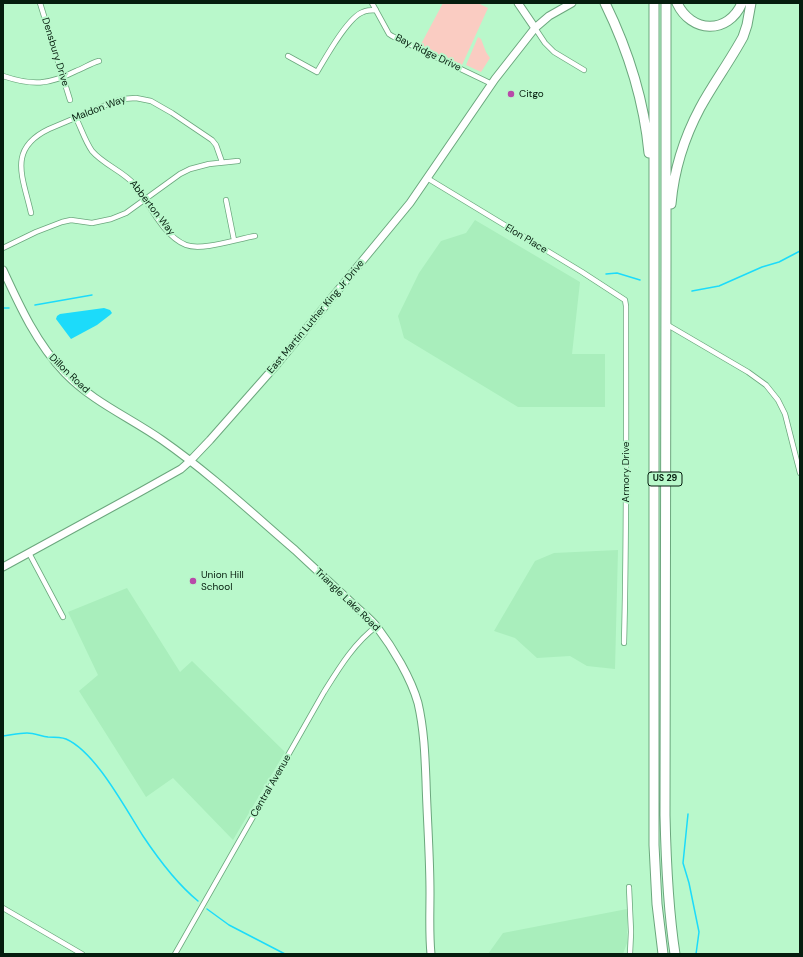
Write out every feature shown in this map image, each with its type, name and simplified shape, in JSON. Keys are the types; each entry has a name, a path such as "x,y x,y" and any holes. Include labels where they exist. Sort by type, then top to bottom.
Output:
{"highway":[{"path":"605,3 623,43 639,95 646,127 650,189 654,214"},
{"name":"US 29","path":"654,3 654,861 663,954"},
{"name":"US 29","path":"666,3 664,815 667,878 675,952"},
{"path":"677,3 685,16 692,20 709,26 719,26 732,19 742,3"},
{"path":"666,261 672,192 685,141 700,109 743,37 748,25 751,3"},
{"path":"658,954 660,929"}],"street":[{"name":"Densbury Drive","path":"40,3 70,100"},
{"name":"Bay Ridge Drive","path":"372,3 389,34 492,84"},
{"path":"518,3 536,28 545,44 554,52 584,70"},
{"name":"East Martin Luther King Jr Drive","path":"3,567 147,489 181,469 190,461 278,364 410,203 492,84 536,28 549,16 572,3"},
{"path":"288,56 317,72 337,39 354,18 363,12 376,10"},
{"path":"3,76 27,83 48,82 99,61"},
{"name":"Maldon Way","path":"31,214 21,168 24,150 30,141 41,133 122,99 145,99 172,113 206,135 216,146 222,162"},
{"name":"Abberton Way","path":"76,118 92,150 101,159 128,178 135,185 169,232 179,241 185,244 199,246 255,236"},
{"path":"3,248 36,232 62,222 71,220 92,223 112,219 126,213 180,174 199,166 238,161"},
{"name":"Elon Place","path":"427,178 582,272 625,300"},
{"path":"226,200 234,240"},
{"name":"Dillon Road","path":"3,270 35,335 66,374 92,396 162,440 190,461"},
{"name":"Armory Drive","path":"624,643 626,574 625,300"},
{"path":"666,324 748,372 766,385 778,400 785,414 800,473"},
{"name":"Triangle Lake Road","path":"190,461 317,570 377,626 397,657 408,678 417,702 423,735 428,827 430,954"},
{"path":"29,553 63,617"},
{"name":"Central Avenue","path":"175,954 324,692 352,650 364,636 377,626"},
{"path":"628,887 631,932 630,954"},
{"path":"3,908 82,954"}],"shaded area":[{"path":"443,3 478,3 488,8 462,65 420,46"},
{"path":"478,37 481,39 490,58 481,72 466,65"},
{"path":"475,220 580,282 572,354 605,354 605,407 518,407 404,338 398,316 419,273 441,241 466,233"},
{"path":"618,550 615,669 587,666 570,656 537,658 515,638 494,631 535,561 554,553"},
{"path":"127,588 180,672 192,661 285,752 233,840 173,778 146,797 79,691 98,675 68,612"},
{"path":"627,909 627,943 623,954 488,954 503,933"}],"water":[{"path":"104,308 110,310 112,313 97,325 71,339 56,319 60,314"}],"waterway":[{"path":"692,291 719,286 762,267 779,262 800,251"},
{"path":"606,274 617,273 640,280"},
{"path":"35,305 92,295"},
{"path":"3,308 9,308"},
{"path":"3,736 30,733 48,737 64,738 77,746 99,769 119,797 143,836 175,879 198,901"},
{"path":"688,814 683,863 689,883 699,932 696,954"},
{"path":"207,909 229,925 285,954"}],"place":[{"name":"Citgo","path":"511,94"},
{"name":"Union Hill School","path":"193,581"}]}
